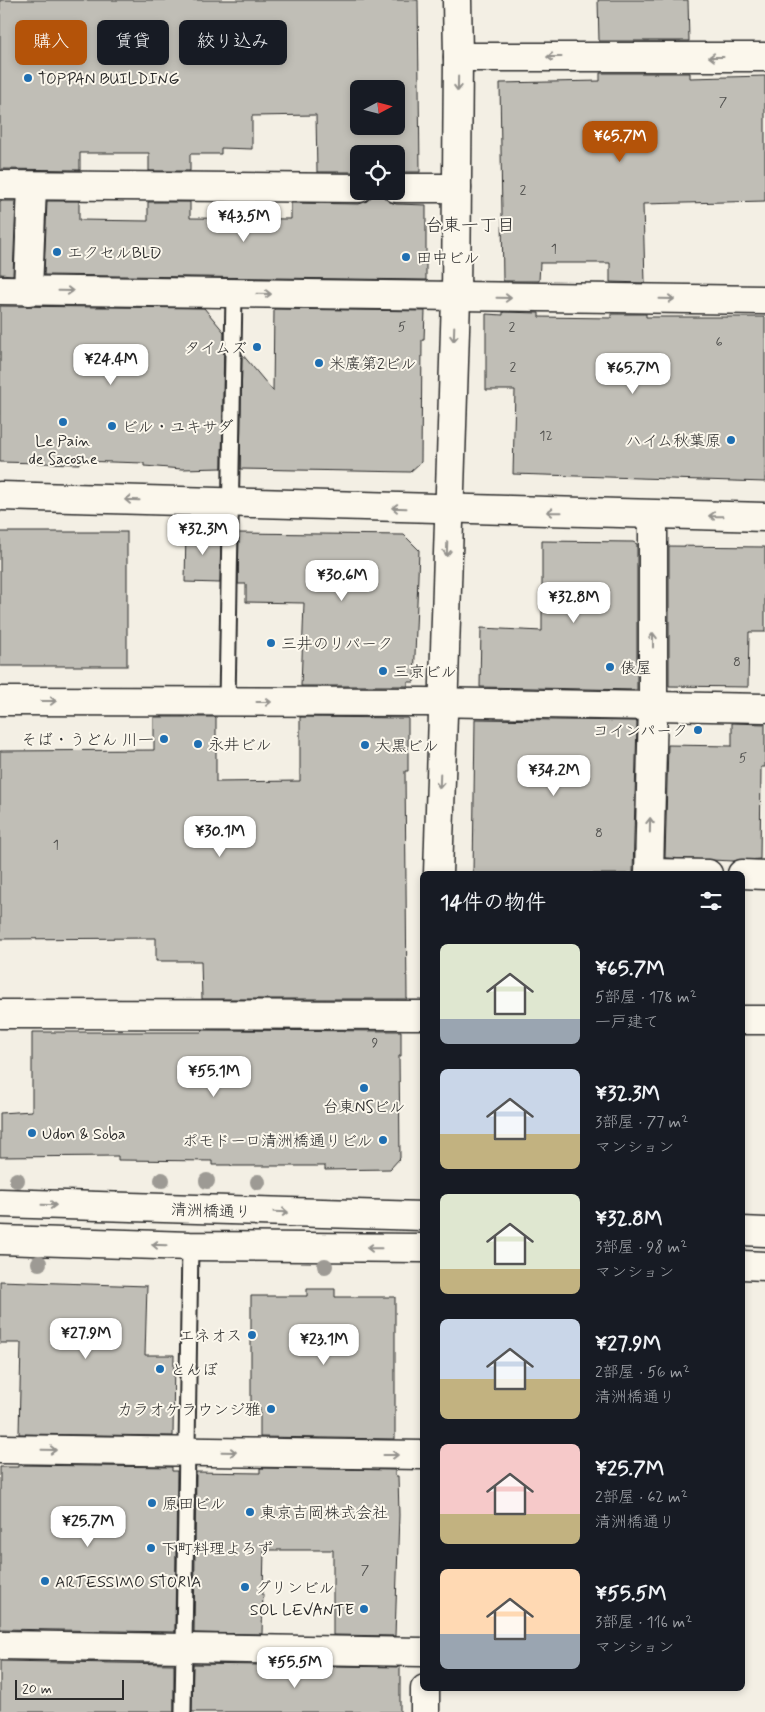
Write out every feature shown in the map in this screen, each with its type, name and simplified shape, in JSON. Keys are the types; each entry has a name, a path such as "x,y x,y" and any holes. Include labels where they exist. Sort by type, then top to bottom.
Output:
{"street":[{"path":"438,871 456,298 457,0"},
{"path":"458,57 765,57"},
{"path":"0,186 350,188"},
{"path":"28,291 32,186"},
{"path":"405,188 457,188"},
{"path":"0,290 456,298 765,300"},
{"path":"0,496 448,510 765,517"},
{"path":"649,871 653,706 653,515"},
{"path":"0,701 442,702 765,708"},
{"path":"745,874 765,875"},
{"path":"0,1014 420,1015"},
{"path":"745,1020 765,1020"},
{"name":"清洲橋通り","path":"0,1203 420,1216"},
{"path":"745,1231 765,1232"},
{"path":"0,1240 190,1246 420,1248"},
{"path":"745,1265 765,1266"},
{"path":"0,1449 420,1455"},
{"path":"0,1645 420,1652"},
{"path":"425,1691 425,1712"}],"lane":[{"path":"227,702 234,294"},
{"path":"183,1712 190,1246"}],"building":[{"path":"0,0 418,0 420,172 405,172 405,145 350,145 350,172 317,172 316,115 252,116 252,149 221,148 221,154 190,154 190,171 149,171 149,153 80,153 80,170 0,169"},
{"path":"598,0 688,0 689,41 599,41"},
{"path":"600,73 690,73 690,78 765,76 765,201 643,204 645,283 610,282 610,263 540,263 539,281 503,281 500,83 600,81"},
{"path":"387,200 396,204 426,205 426,280 44,275 47,201 79,201 79,220 148,221 148,202 190,202 190,218 291,219 291,203 359,204 367,201"},
{"path":"0,201 16,201 13,275 0,274"},
{"path":"0,306 204,308 224,332 222,468 182,469 144,466 144,463 79,461 79,464 0,462"},
{"path":"274,309 425,311 424,340 422,340 421,462 410,472 240,469 242,354 273,391"},
{"path":"503,312 539,313 539,317 611,318 611,314 646,314 646,317 765,317 765,482 513,474 515,390 486,390 486,314 503,315"},
{"path":"186,530 217,530 221,533 220,583 185,582"},
{"path":"0,532 127,532 127,666 0,666"},
{"path":"239,533 404,535 419,550 414,682 408,682 408,686 301,686 304,603 246,602 246,584 238,584"},
{"path":"542,541 633,542 637,544 637,690 480,687 481,628 542,631"},
{"path":"669,546 765,547 765,632 749,632 748,687 669,686"},
{"path":"154,717 216,717 216,782 300,781 300,717 408,718 408,771 405,771 407,999 202,999 201,961 156,961 156,938 0,939 0,751 154,750"},
{"path":"475,719 637,721 633,871 473,871"},
{"path":"732,723 765,724 765,767 761,767 760,859 734,861 665,858 668,745 732,746"},
{"path":"202,1030 401,1031 401,1056 399,1056 400,1158 390,1169 325,1170 325,1166 231,1166 212,1165 212,1161 118,1160 118,1156 0,1157 0,1113 32,1111 32,1032 202,1032"},
{"path":"0,1281 147,1286 145,1355 174,1355 173,1436 19,1434 21,1343 0,1343"},
{"path":"307,1289 335,1289 335,1297 395,1297 395,1439 260,1437 260,1408 251,1408 251,1296 307,1296"},
{"path":"18,1465 172,1467 172,1471 177,1471 175,1632 0,1629 0,1467 18,1467"},
{"path":"260,1468 395,1470 395,1476 398,1476 399,1515 395,1636 333,1635 333,1550 264,1550 262,1634 194,1633 196,1472 260,1473"},
{"path":"0,1661 174,1664 174,1712 0,1712"},
{"path":"193,1664 400,1667 400,1712 192,1712"}],"place":[{"name":"TOPPAN BUILDING","path":"28,78"},
{"name":"エクセルBLD","path":"57,252"},
{"name":"田中ビル","path":"406,257"},
{"name":"タイムズ","path":"257,347"},
{"name":"米廣第2ビル","path":"319,363"},
{"name":"Le Pain de Sacoshe","path":"63,422"},
{"name":"ビル・ユキサダ","path":"112,426"},
{"name":"ハイム秋葉原","path":"731,440"},
{"name":"三井のリパーク","path":"271,643"},
{"name":"俵屋","path":"610,667"},
{"name":"三京ビル","path":"383,671"},
{"name":"コインパーク","path":"698,730"},
{"name":"そば・うどん 川一","path":"164,739"},
{"name":"永井ビル","path":"198,744"},
{"name":"大黒ビル","path":"365,745"},
{"name":"台東NSビル","path":"364,1088"},
{"name":"Udon & Soba","path":"32,1133"},
{"name":"ポモドーロ清洲橋通りビル","path":"383,1140"},
{"name":"エネオス","path":"252,1335"},
{"name":"とんぼ","path":"160,1369"},
{"name":"カラオケラウンジ雅","path":"271,1409"},
{"name":"原田ビル","path":"152,1503"},
{"name":"東京吉岡株式会社","path":"250,1512"},
{"name":"下町料理よろず","path":"151,1548"},
{"name":"ARTESSIMO STORIA","path":"45,1581"},
{"name":"グリンビル","path":"245,1587"},
{"name":"SOL LEVANTE","path":"364,1609"}],"district":[{"name":"台東一丁目","path":"470,225"}]}
